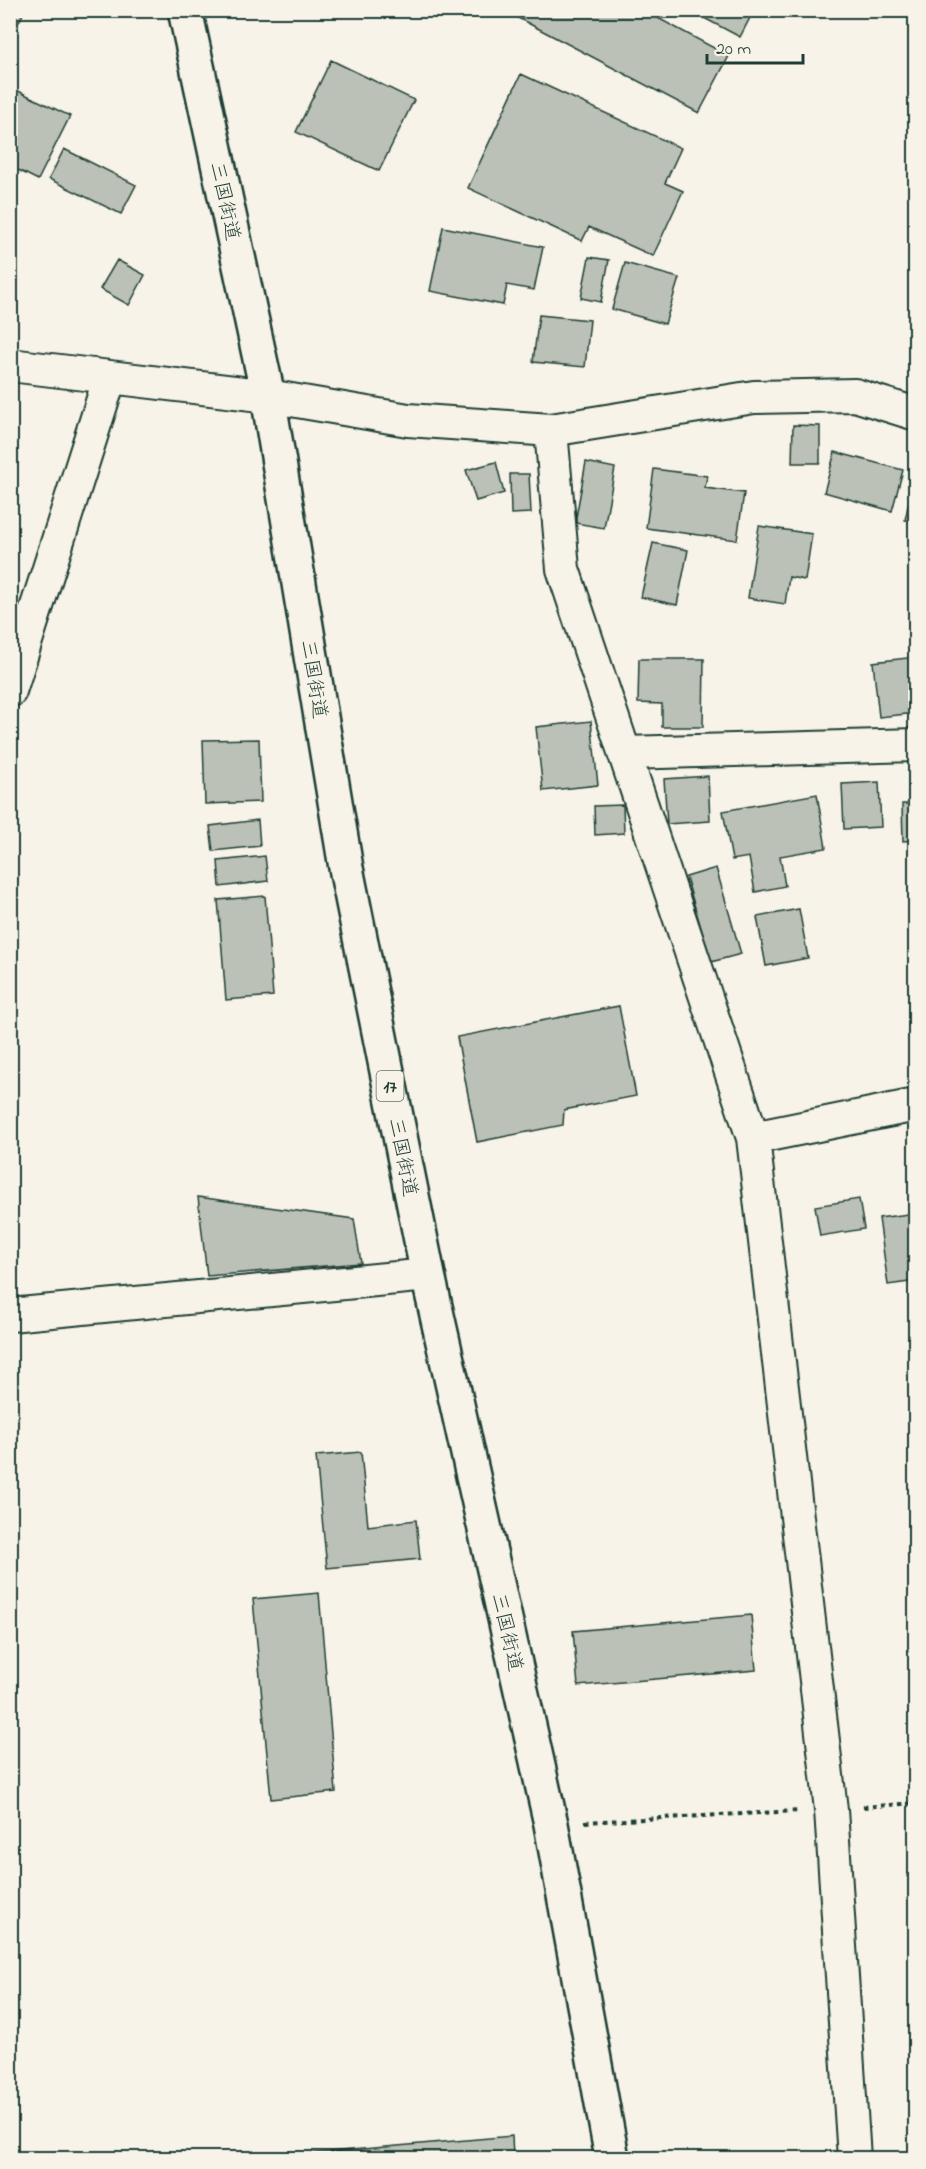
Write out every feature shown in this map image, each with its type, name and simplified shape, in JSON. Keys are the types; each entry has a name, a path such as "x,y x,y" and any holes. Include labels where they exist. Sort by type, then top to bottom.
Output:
{"highway":[{"name":"三国街道","path":"185,10 268,396 346,868 428,1275 551,1824 612,2158"}],"street":[{"path":"10,365 268,396 408,420 551,430 754,397 855,395 915,414"},
{"path":"10,691 110,377"},
{"path":"551,430 563,569 753,1138 831,1810 854,2158"},
{"path":"624,753 915,746"},
{"path":"753,1138 915,1105"},
{"path":"10,1315 428,1275"}],"path":[{"path":"551,1824 831,1810 915,1803"}],"building":[{"path":"10,10 25,10 10,39"},
{"path":"503,10 643,10 729,56 699,113"},
{"path":"689,10 754,10 740,37"},
{"path":"331,60 414,100 379,171 296,132"},
{"path":"521,74 681,148 665,183 683,191 653,256 589,227 582,241 468,188"},
{"path":"10,87 70,116 38,180 10,166"},
{"path":"64,149 136,185 121,214 49,179"},
{"path":"443,227 543,247 534,290 507,285 503,305 430,291"},
{"path":"589,257 609,260 601,302 581,298"},
{"path":"117,260 145,275 129,305 100,289"},
{"path":"625,263 679,278 665,324 612,309"},
{"path":"539,315 590,320 585,367 533,362"},
{"path":"793,425 820,426 820,463 792,463"},
{"path":"835,452 903,470 892,511 824,492"},
{"path":"496,462 504,493 476,501 466,470"},
{"path":"586,462 615,468 604,528 575,523"},
{"path":"654,469 707,476 705,488 744,493 737,540 646,528"},
{"path":"510,474 529,474 531,513 511,514"},
{"path":"913,483 916,484 916,522 905,520"},
{"path":"759,526 812,534 805,580 789,577 785,604 748,598"},
{"path":"653,543 688,550 677,605 641,597"},
{"path":"916,657 916,713 879,717 873,662"},
{"path":"639,659 704,659 703,727 662,727 662,704 638,703"},
{"path":"591,721 598,785 543,791 536,727"},
{"path":"259,739 261,802 205,804 203,740"},
{"path":"708,776 710,821 667,824 664,779"},
{"path":"879,782 881,827 844,829 842,784"},
{"path":"817,794 826,848 780,856 785,886 755,892 749,857 732,860 723,811"},
{"path":"902,804 916,804 916,840 903,841"},
{"path":"623,805 624,833 595,835 594,806"},
{"path":"258,820 260,846 213,851 210,826"},
{"path":"265,856 268,881 220,887 218,861"},
{"path":"716,868 741,954 711,962 686,877"},
{"path":"265,896 273,996 226,1000 218,900"},
{"path":"799,909 808,958 766,966 757,917"},
{"path":"619,1006 636,1096 564,1110 563,1125 477,1142 457,1037"},
{"path":"198,1197 354,1219 361,1263 207,1276"},
{"path":"859,1199 864,1229 820,1236 815,1206"},
{"path":"916,1213 916,1281 888,1285 879,1218"},
{"path":"361,1452 368,1526 416,1520 420,1559 327,1568 316,1456"},
{"path":"319,1593 336,1792 271,1799 253,1599"},
{"path":"751,1615 756,1670 578,1686 573,1631"},
{"path":"512,2136 513,2158 271,2158 271,2157"}]}
